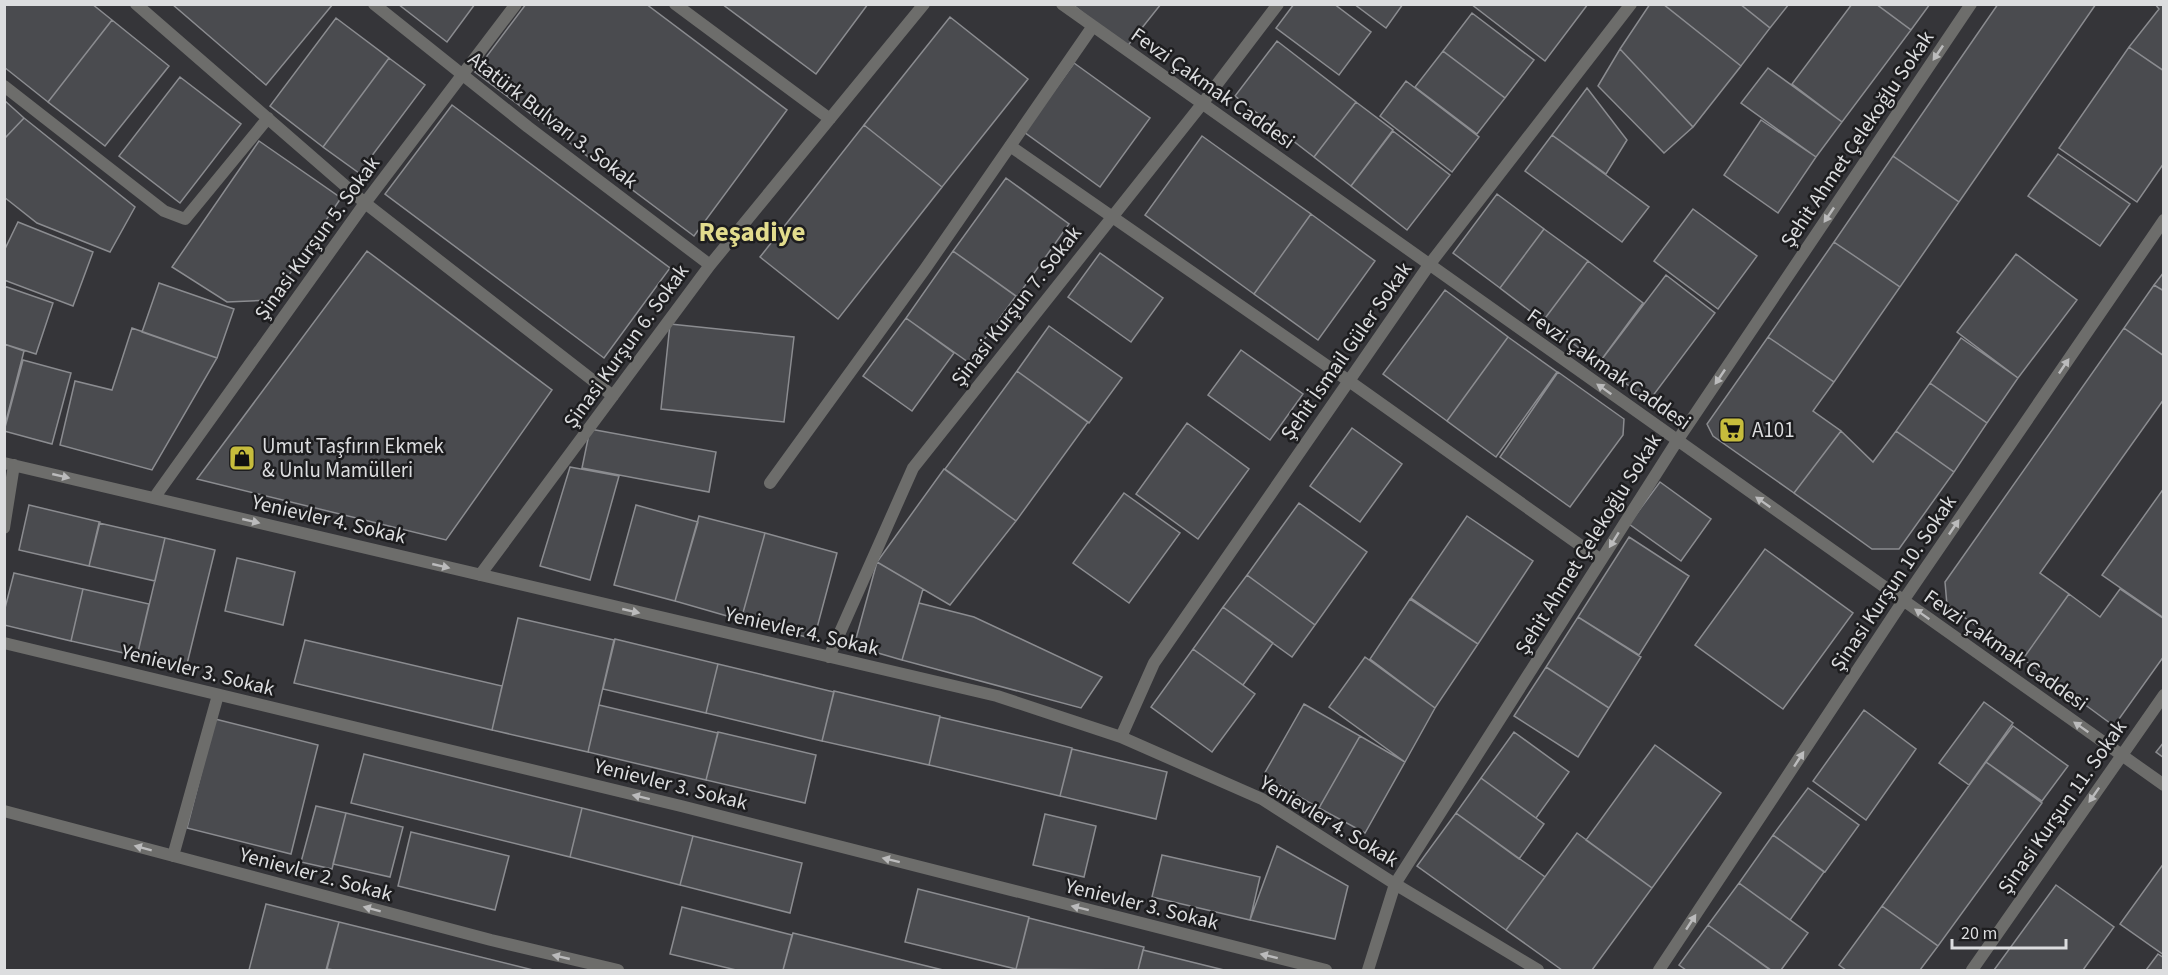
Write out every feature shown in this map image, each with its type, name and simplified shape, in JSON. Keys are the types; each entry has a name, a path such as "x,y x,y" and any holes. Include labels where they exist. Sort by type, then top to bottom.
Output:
{"street":[{"path":"136,4 365,203 613,396"},
{"name":"Atatürk Bulvarı 3. Sokak","path":"374,4 528,127 710,265"},
{"name":"Şinasi Kurşun 5. Sokak","path":"154,498 365,203 516,4"},
{"path":"675,4 830,119"},
{"name":"Şinasi Kurşun 6. Sokak","path":"480,575 710,265 924,4"},
{"name":"Fevzi Çakmak Caddesi","path":"1062,4 2163,785"},
{"name":"Şinasi Kurşun 7. Sokak","path":"829,657 913,468 1202,104 1278,4"},
{"name":"Şehit İsmail Güler Sokak","path":"1121,737 1154,663 1429,265 1631,4"},
{"name":"Şehit Ahmet Çelekoğlu Sokak","path":"1368,970 1395,884 1677,441 1971,4"},
{"path":"770,483 925,269 1093,26"},
{"path":"4,86 164,211 185,219 268,118"},
{"path":"1010,146 1349,381 1601,560"},
{"name":"Şinasi Kurşun 10. Sokak","path":"1659,970 1903,601 2163,220"},
{"path":"4,528 9,464"},
{"name":"Yenievler 4. Sokak","path":"9,464 997,696 1121,737 1262,799 1395,884 1538,970"},
{"name":"Yenievler 3. Sokak","path":"4,643 692,809 1326,970"},
{"path":"173,856 218,695"},
{"name":"Şinasi Kurşun 11. Sokak","path":"1972,970 2163,695"},
{"name":"Yenievler 2. Sokak","path":"4,811 491,940 618,970"}],"building":[{"path":"4,4 92,4 112,20 48,102 4,67"},
{"path":"172,4 333,4 266,85"},
{"path":"398,4 475,4 447,42"},
{"path":"526,4 646,4 787,110 694,236 475,72"},
{"path":"722,4 868,4 816,74"},
{"path":"1072,4 1161,4 1126,48"},
{"path":"1294,4 1334,4 1371,32 1339,75 1276,28"},
{"path":"1354,4 1403,4 1386,28"},
{"path":"1471,4 1588,4 1545,61"},
{"path":"1650,4 1663,4 1741,66 1693,127 1620,49"},
{"path":"1663,4 1740,4 1770,28 1741,66"},
{"path":"1740,4 1789,4 1770,28"},
{"path":"1852,4 1876,4 1911,30 1842,122 1792,84"},
{"path":"1876,4 1930,4 1911,30"},
{"path":"1998,4 2096,4 1959,202 1893,156"},
{"path":"2155,4 2164,4 2164,71 2129,47 2159,9"},
{"path":"1472,13 1534,60 1505,98 1443,51"},
{"path":"950,17 1028,79 942,187 864,125"},
{"path":"336,18 389,58 323,147 270,106"},
{"path":"112,20 169,66 105,146 48,102"},
{"path":"1277,41 1356,102 1314,157 1235,96"},
{"path":"2129,47 2164,71 2164,163 2137,202 2059,148"},
{"path":"1620,49 1693,127 1664,153 1598,86"},
{"path":"1443,51 1505,98 1477,134 1415,87"},
{"path":"389,58 425,85 359,173 323,147"},
{"path":"1074,63 1150,118 1100,187 1024,132"},
{"path":"1768,68 1842,122 1816,157 1741,103"},
{"path":"180,77 241,124 180,203 119,156"},
{"path":"1406,81 1479,137 1452,172 1380,116"},
{"path":"1587,88 1627,140 1606,174 1552,135"},
{"path":"4,100 24,118 4,139"},
{"path":"1356,102 1393,130 1351,186 1314,157"},
{"path":"452,105 670,268 604,358 385,194"},
{"path":"24,118 135,207 110,252 37,223 4,197 4,139"},
{"path":"1761,120 1816,157 1778,213 1724,175"},
{"path":"864,125 942,187 838,319 760,257"},
{"path":"1393,131 1450,175 1407,230 1351,186"},
{"path":"1552,135 1649,207 1622,242 1525,171"},
{"path":"1202,136 1311,214 1254,294 1145,215"},
{"path":"259,141 341,198 272,300 227,302 172,267"},
{"path":"2058,154 2130,204 2100,246 2028,196"},
{"path":"1893,156 1959,202 1900,287 1834,242"},
{"path":"1006,178 1069,224 1017,297 953,251"},
{"path":"1497,194 1544,229 1500,288 1453,253"},
{"path":"1693,209 1757,256 1718,309 1654,261"},
{"path":"1311,214 1375,261 1318,340 1254,294"},
{"path":"18,222 93,252 73,306 4,280 4,251"},
{"path":"1544,229 1588,261 1543,321 1500,288"},
{"path":"1834,242 1900,287 1834,382 1768,337"},
{"path":"367,251 552,390 446,540 197,479"},
{"path":"953,251 1016,296 968,362 906,318"},
{"path":"1100,253 1163,298 1131,342 1068,297"},
{"path":"2016,254 2077,300 2018,378 1957,332"},
{"path":"1588,261 1643,303 1599,363 1543,321"},
{"path":"2164,272 2164,291 2154,285"},
{"path":"1666,275 1715,313 1649,401 1599,363"},
{"path":"159,283 234,309 217,358 142,332"},
{"path":"2154,285 2164,291 2164,356 2124,328"},
{"path":"4,286 53,303 36,354 4,344"},
{"path":"1445,290 1508,337 1447,421 1383,374"},
{"path":"906,318 954,353 912,411 863,376"},
{"path":"670,324 794,337 784,422 661,409"},
{"path":"1049,326 1122,378 1089,423 1017,371"},
{"path":"132,328 217,358 152,470 60,445 75,381 112,390"},
{"path":"2124,328 2164,356 2164,399 2040,573 2069,594 2023,659 1947,605 1945,582"},
{"path":"1508,337 1557,372 1496,457 1447,421"},
{"path":"1768,337 1834,382 1813,411 1841,431 1794,493 1713,436 1707,424"},
{"path":"1961,338 2018,378 1987,423 1930,383"},
{"path":"4,344 24,351 4,429"},
{"path":"1241,350 1303,394 1270,440 1208,395"},
{"path":"23,360 71,373 52,444 4,431"},
{"path":"1017,371 1088,422 1016,521 945,469"},
{"path":"1558,372 1624,419 1623,435 1570,507 1500,457"},
{"path":"1930,383 1987,423 1954,472 1896,431"},
{"path":"1187,423 1249,469 1198,539 1136,494"},
{"path":"1352,428 1402,464 1360,522 1310,486"},
{"path":"590,429 716,452 709,492 582,468"},
{"path":"1841,431 1873,462 1896,431 1954,472 1899,549 1872,549 1794,493"},
{"path":"570,467 619,476 590,580 540,566"},
{"path":"944,469 1016,521 950,605 877,562"},
{"path":"1660,482 1711,519 1681,561 1629,524"},
{"path":"2164,488 2164,618 2102,575"},
{"path":"1124,493 1180,533 1129,603 1073,563"},
{"path":"1299,503 1367,552 1315,625 1247,575"},
{"path":"29,505 100,522 89,566 19,550"},
{"path":"636,505 698,522 675,601 614,585"},
{"path":"699,516 765,533 741,620 675,601"},
{"path":"1467,516 1533,561 1478,644 1411,598"},
{"path":"99,523 165,538 155,581 89,566"},
{"path":"765,533 837,553 814,639 741,620"},
{"path":"1629,537 1689,576 1639,655 1578,617"},
{"path":"165,538 215,550 186,668 137,656"},
{"path":"1765,549 1853,613 1783,709 1695,645"},
{"path":"237,558 295,572 283,625 225,611"},
{"path":"877,562 923,589 902,660 854,646"},
{"path":"14,573 83,589 71,641 4,625 4,612"},
{"path":"1247,575 1315,625 1292,657 1223,607"},
{"path":"83,589 149,604 137,656 71,641"},
{"path":"2120,589 2164,619 2164,656 2114,726 2023,659 2069,594 2100,617"},
{"path":"1410,599 1478,644 1435,708 1370,659"},
{"path":"919,603 974,617 1102,677 1081,708 902,660"},
{"path":"1223,607 1273,643 1243,685 1193,649"},
{"path":"1578,617 1641,657 1609,708 1546,667"},
{"path":"518,618 614,640 588,752 492,730"},
{"path":"615,639 718,664 706,713 603,689"},
{"path":"305,640 502,686 492,730 294,683"},
{"path":"1193,649 1255,694 1212,752 1151,707"},
{"path":"1365,657 1435,708 1405,762 1329,707"},
{"path":"718,664 834,692 822,741 706,713"},
{"path":"1546,667 1609,708 1578,757 1514,716"},
{"path":"834,691 940,716 929,765 822,741"},
{"path":"1984,702 2013,723 1969,785 1939,763"},
{"path":"1304,704 1360,736 1319,808 1263,776"},
{"path":"599,705 718,733 706,780 588,752"},
{"path":"1864,710 1916,749 1866,820 1813,781"},
{"path":"940,717 1072,748 1060,796 929,765"},
{"path":"215,719 318,745 291,854 187,828"},
{"path":"2013,726 2068,766 2042,801 1986,762"},
{"path":"718,732 816,755 805,803 706,780"},
{"path":"1514,732 1569,772 1536,818 1481,778"},
{"path":"1360,736 1405,762 1365,833 1319,808"},
{"path":"2164,742 2164,758 2156,752"},
{"path":"1655,745 1721,793 1652,888 1586,840"},
{"path":"1072,749 1167,772 1156,819 1060,796"},
{"path":"364,754 582,808 570,857 351,803"},
{"path":"1986,762 2042,803 1938,946 1882,906"},
{"path":"1481,778 1544,824 1519,859 1456,813"},
{"path":"1808,788 1859,825 1825,872 1773,835"},
{"path":"316,806 346,813 332,869 301,862"},
{"path":"582,808 693,836 680,885 570,857"},
{"path":"346,813 403,827 390,877 333,864"},
{"path":"1456,813 1545,877 1506,930 1417,866"},
{"path":"1045,814 1096,826 1084,877 1033,865"},
{"path":"411,832 509,856 495,910 398,886"},
{"path":"1577,833 1652,888 1592,970 1562,970 1506,930"},
{"path":"1773,835 1824,872 1790,920 1739,883"},
{"path":"693,836 802,863 790,913 680,885"},
{"path":"1277,846 1348,886 1335,939 1250,920"},
{"path":"1162,855 1260,877 1250,920 1152,897"},
{"path":"2164,863 2164,955 2120,924"},
{"path":"1739,883 1808,933 1781,970 1771,970 1708,925"},
{"path":"2056,885 2114,927 2083,970 1994,970"},
{"path":"918,889 1029,917 1016,969 905,942"},
{"path":"266,904 339,922 326,970 249,970"},
{"path":"1882,906 1938,946 1920,970 1846,970 1839,965"},
{"path":"682,907 792,935 783,970 736,970 670,954"},
{"path":"1029,918 1144,947 1138,970 1016,969"},
{"path":"339,922 533,970 327,969"},
{"path":"1708,925 1770,970 1686,970 1679,965"},
{"path":"793,933 943,970 783,970"},
{"path":"1143,950 1224,970 1138,970"},
{"path":"2158,954 2164,958 2164,970 2146,970"}],"place":[{"name":"A101","path":"1732,430"},
{"name":"Umut Taşfırın Ekmek & Unlu Mamülleri","path":"242,458"}],"district":[{"name":"Reşadiye","path":"752,232"}]}
